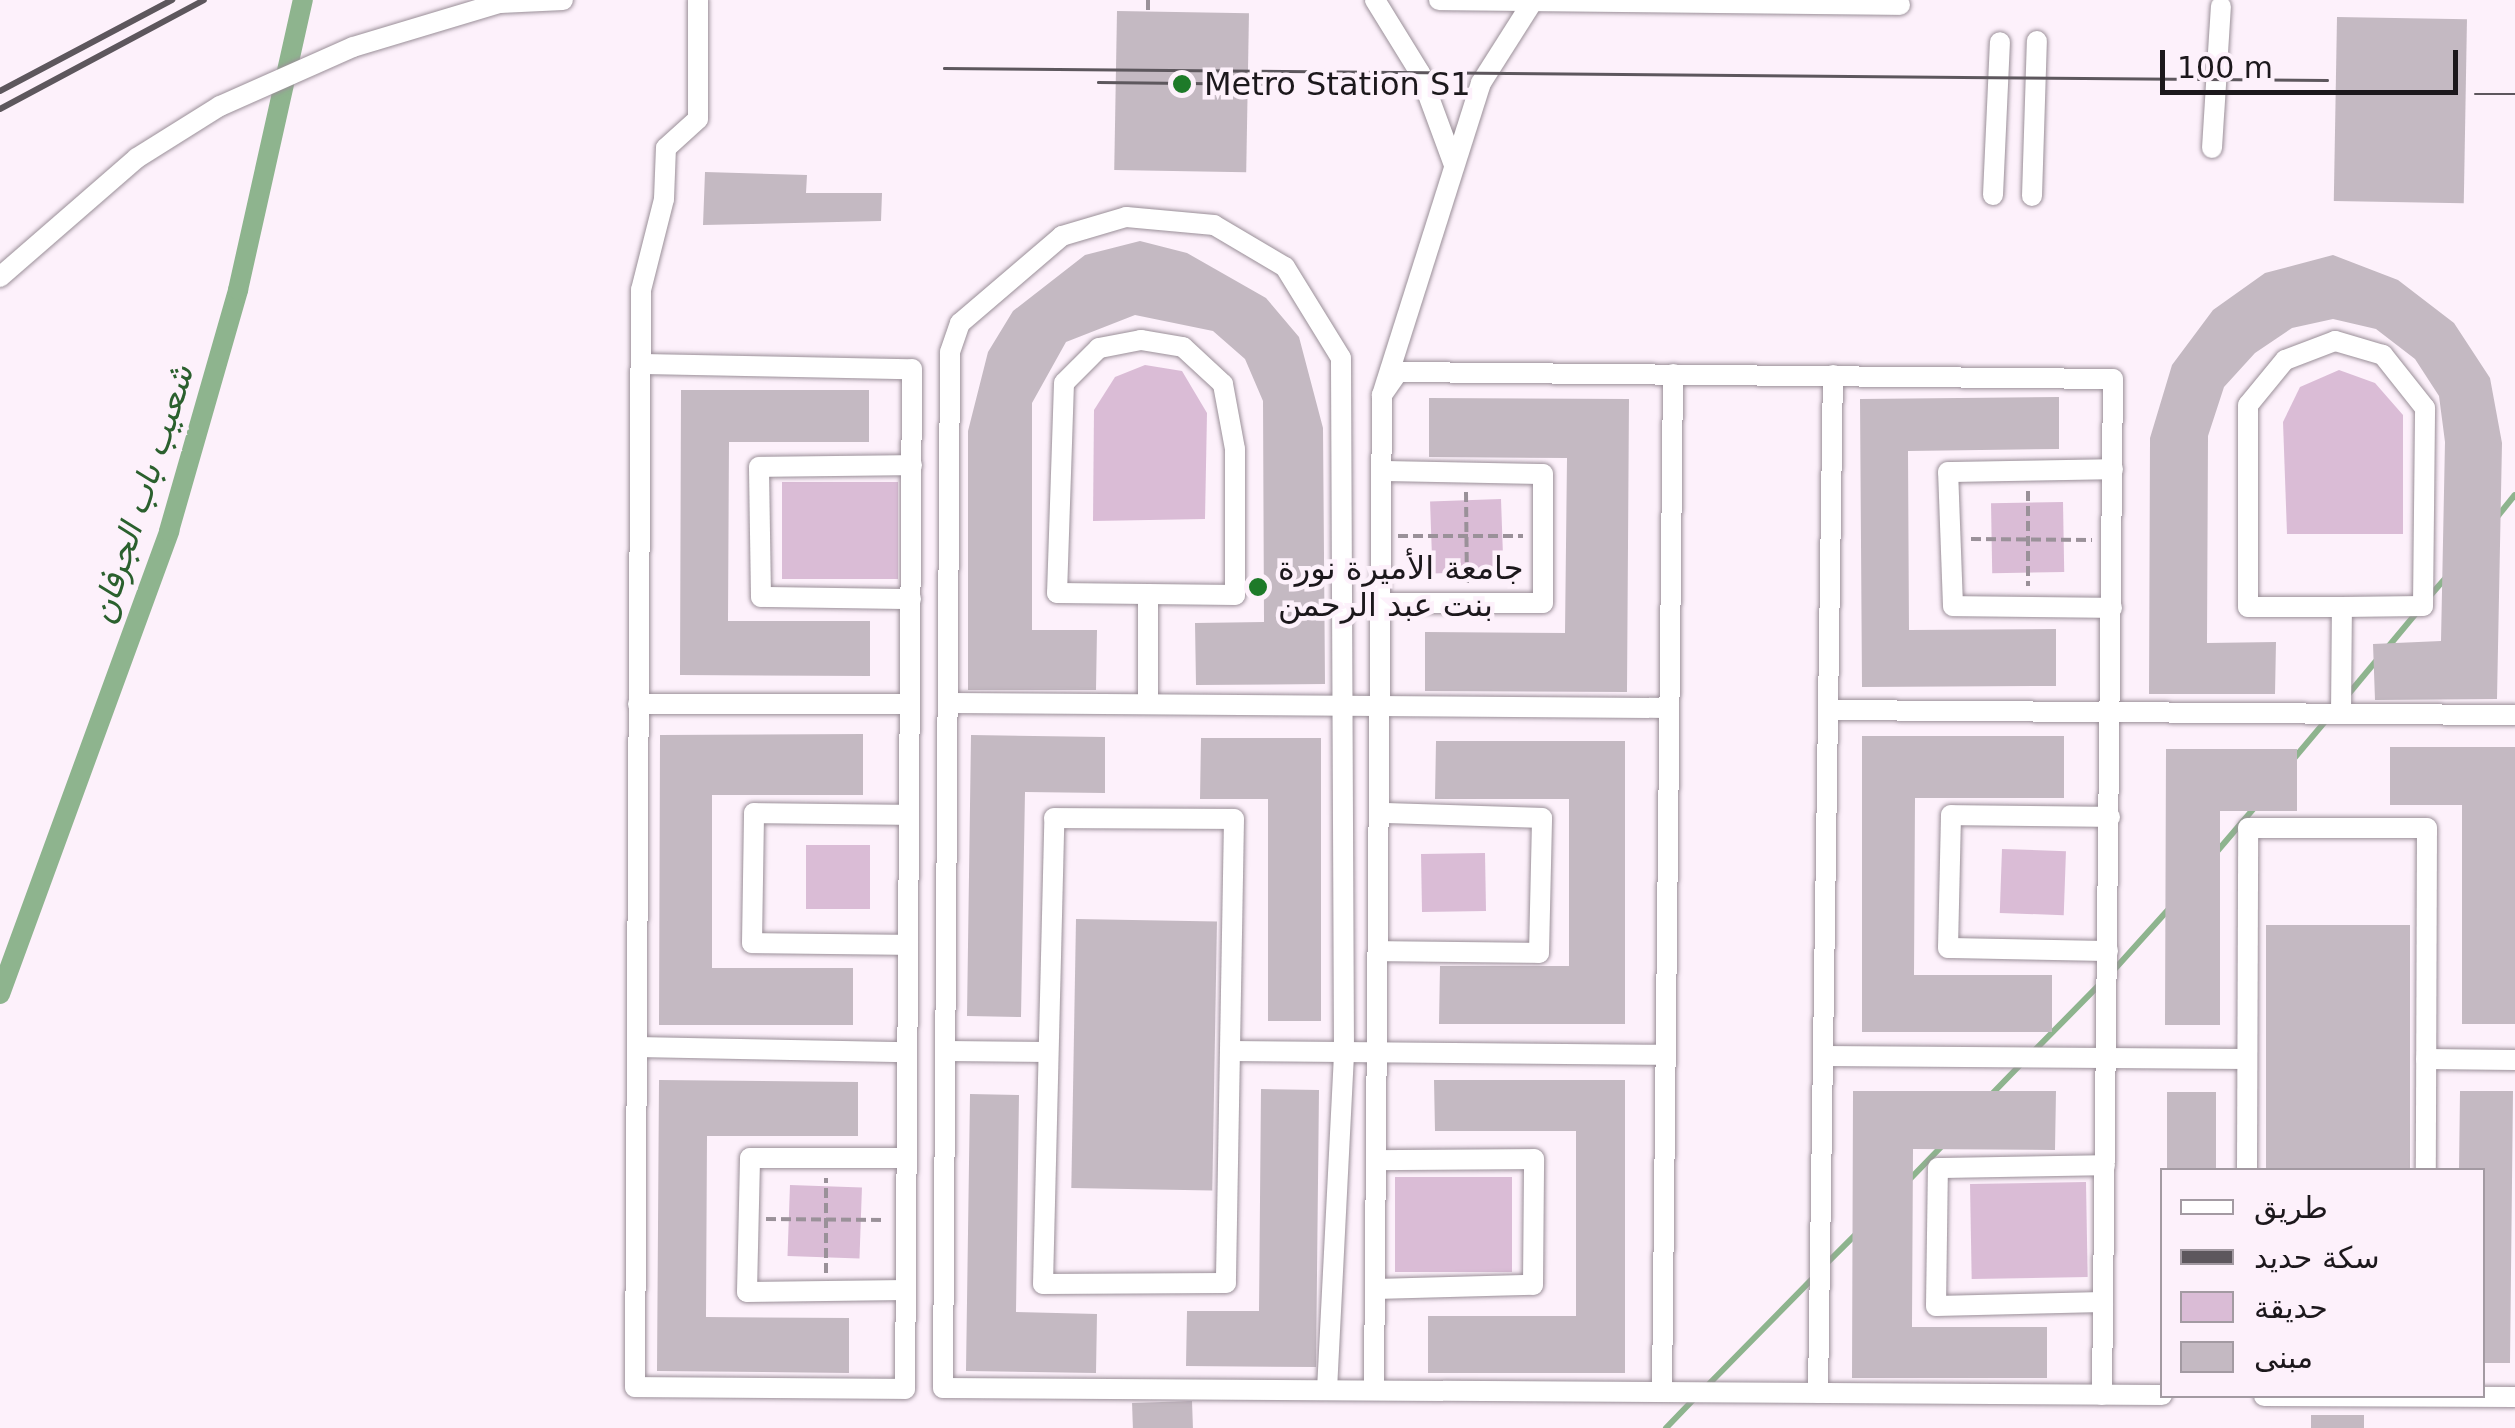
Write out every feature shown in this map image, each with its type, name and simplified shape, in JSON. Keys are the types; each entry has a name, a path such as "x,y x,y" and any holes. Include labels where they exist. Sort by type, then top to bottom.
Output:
{"street":[{"path":"0,278 137,158 220,106 353,47 500,3 563,0"},
{"path":"641,364 912,369 905,1389 635,1387 641,290 664,199 666,148 698,119 698,0"},
{"path":"1374,0 1420,73 1454,165"},
{"path":"1440,0 1900,5"},
{"path":"1374,1390 1382,395 1406,301 1448,203 1454,165 1494,54 1533,1"},
{"path":"2212,148 2221,6"},
{"path":"2032,196 2037,41"},
{"path":"1993,195 2000,42"},
{"path":"1327,1390 1344,1052 1341,358 1286,267 1214,225 1126,217 1062,236 960,324 950,352 951,703 943,1388 2160,1395"},
{"path":"1141,340 1183,347 1223,384 1235,449 1234,595 1148,594 1057,593 1064,383 1099,348 1141,340"},
{"path":"2335,341 2383,355 2425,408 2423,606 2342,607 2248,607 2248,405 2285,360 2335,341"},
{"path":"1382,395 1398,372 2113,379 2102,1394"},
{"path":"1662,1392 1662,1055 1672,374"},
{"path":"1818,1393 1834,375"},
{"path":"911,598 761,597 759,466 912,464"},
{"path":"2112,469 1948,472 1953,606 2112,608"},
{"path":"1381,603 1543,603 1543,474 1382,471"},
{"path":"1148,594 1148,704"},
{"path":"2341,714 2342,607"},
{"path":"951,703 1666,708"},
{"path":"638,704 910,704"},
{"path":"1828,710 2515,715"},
{"path":"908,945 752,943 754,812 909,815"},
{"path":"1378,950 1540,953 1542,818 1380,813"},
{"path":"2108,951 1948,948 1951,815 2110,817"},
{"path":"1054,818 1234,820 1226,1283 1042,1284 1048,1052 1054,818"},
{"path":"2247,1168 2248,828 2427,828 2426,1168"},
{"path":"637,1048 907,1052"},
{"path":"948,1051 1048,1052"},
{"path":"1230,1051 1662,1055"},
{"path":"1823,1056 2247,1059"},
{"path":"2426,1058 2515,1060"},
{"path":"906,1158 750,1158 747,1292 906,1290"},
{"path":"1375,1289 1533,1285 1534,1267 1534,1158 1376,1160"},
{"path":"2104,1302 1936,1306 1938,1168 2105,1165"},
{"path":"2485,1397 2515,1397"}],"path":[{"path":"1148,0 1148,11"},
{"path":"2028,471 2028,607"},
{"path":"1466,472 1467,603"},
{"path":"1382,536 1543,536"},
{"path":"1951,539 2112,540"},
{"path":"826,1158 826,1291"},
{"path":"749,1219 906,1220"}],"green space":[{"path":"1145,365 1182,371 1207,413 1205,519 1093,521 1094,410 1115,377"},
{"path":"2339,370 2375,383 2403,415 2403,534 2287,534 2283,422 2300,387"},
{"path":"782,482 898,482 898,579 782,579"},
{"path":"1501,499 1504,571 1433,573 1430,501"},
{"path":"2063,502 2064,572 1992,573 1991,503"},
{"path":"806,845 870,845 870,909 806,909"},
{"path":"2002,849 2066,851 2064,915 2000,913"},
{"path":"1485,853 1486,911 1422,912 1421,854"},
{"path":"1395,1177 1512,1177 1512,1272 1395,1272"},
{"path":"2086,1182 2088,1277 1972,1279 1970,1184"},
{"path":"790,1185 862,1188 859,1258 788,1256"}],"building":[{"name":"Metro Station S1","path":"1117,11 1249,13 1246,172 1114,170"},
{"path":"2337,17 2467,19 2464,203 2334,201"},
{"path":"705,172 807,175 806,193 882,193 881,221 703,225"},
{"path":"1140,241 1187,253 1266,298 1299,337 1323,428 1325,684 1196,685 1195,623 1264,622 1263,401 1245,359 1213,331 1135,315 1066,342 1032,403 1032,630 1097,630 1096,690 968,690 968,431 988,352 1013,311 1085,255"},
{"path":"2333,255 2398,280 2454,323 2490,378 2502,443 2497,699 2375,700 2373,644 2441,641 2445,442 2439,396 2415,359 2376,329 2333,319 2292,328 2255,353 2224,387 2208,436 2207,643 2276,642 2275,694 2149,694 2150,438 2172,365 2213,310 2265,273"},
{"path":"681,390 869,390 869,442 729,442 728,621 870,621 870,676 680,675"},
{"path":"2059,397 2059,449 1908,451 1909,630 2056,629 2056,686 1862,687 1860,399"},
{"path":"1429,398 1629,399 1627,692 1425,691 1425,632 1565,633 1567,458 1429,457"},
{"path":"863,734 863,795 712,795 712,968 853,968 853,1025 659,1025 660,735"},
{"path":"971,735 1105,737 1105,793 1025,792 1021,1017 967,1016"},
{"path":"1862,736 2064,736 2064,798 1915,798 1914,975 2052,975 2052,1032 1862,1032"},
{"path":"1201,738 1321,738 1321,1021 1268,1021 1268,799 1200,799"},
{"path":"1436,741 1625,741 1625,1024 1439,1024 1440,966 1569,966 1569,799 1435,799"},
{"path":"2390,747 2515,747 2515,1024 2462,1024 2462,805 2390,805"},
{"path":"2166,749 2297,749 2297,811 2220,811 2220,1025 2165,1025"},
{"path":"1076,919 1217,921 1212,1190 1071,1188"},
{"path":"2266,925 2410,925 2410,1168 2266,1168"},
{"path":"659,1080 858,1082 858,1136 707,1136 706,1317 849,1318 849,1373 657,1371"},
{"path":"1434,1080 1625,1080 1625,1373 1428,1373 1428,1316 1576,1316 1576,1131 1435,1131"},
{"path":"1261,1089 1319,1090 1316,1367 1186,1366 1187,1311 1259,1311"},
{"path":"1853,1091 2056,1091 2055,1150 1913,1149 1912,1327 2047,1327 2047,1378 1852,1378"},
{"path":"2460,1091 2513,1091 2510,1363 2485,1363 2485,1168 2459,1168"},
{"path":"2167,1092 2216,1092 2216,1168 2167,1168"},
{"path":"970,1094 1019,1095 1016,1312 1097,1314 1096,1373 966,1371"},
{"path":"1192,1401 1193,1428 1133,1428 1132,1403"},
{"path":"2311,1415 2364,1415 2364,1428 2311,1428"}],"waterway":[{"name":"شعيب باب الجرفان","path":"0,994 169,531 238,290 303,0"},
{"path":"2497,517 2515,495"},
{"path":"2429,597 2447,576"},
{"path":"2388,647 2418,611"},
{"path":"2346,697 2376,661"},
{"path":"2291,762 2328,718"},
{"path":"2214,855 2255,807"},
{"path":"2113,971 2168,910"},
{"path":"2032,1053 2100,984"},
{"path":"1990,1096 2023,1062"},
{"path":"1910,1179 1943,1145"},
{"path":"1826,1264 1856,1234"},
{"path":"1707,1386 1814,1277"},
{"path":"1666,1428 1695,1398"}],"tram line":[{"path":"944,68 2327,80"},
{"path":"1098,82 1278,84"},
{"path":"2475,94 2515,94"}],"railway":[{"path":"0,91 172,0"},
{"path":"0,109 204,0"}],"place":[{"name":"Metro Station S1","path":"1182,84"},
{"name":"جامعة الأميرة نورة بنت عبد الرحمن","path":"1258,587"}]}
